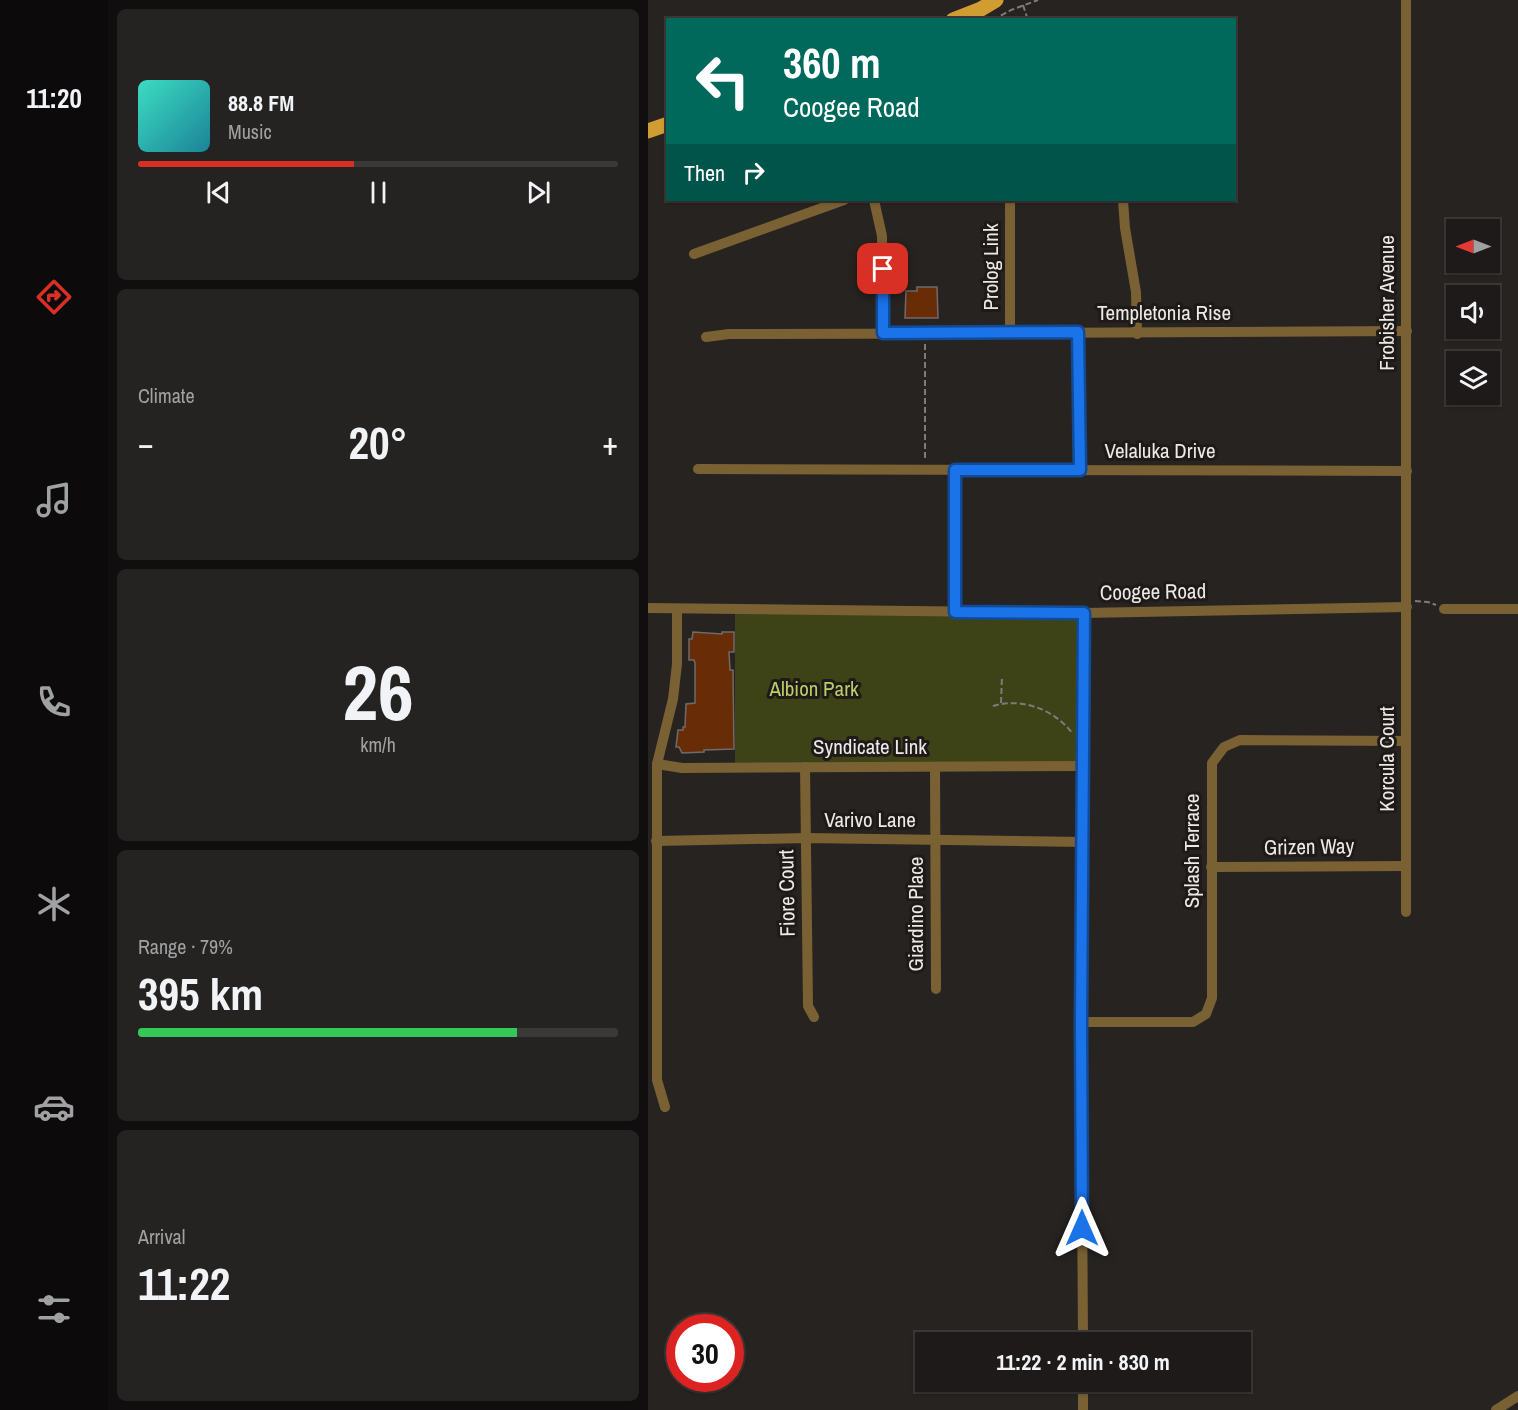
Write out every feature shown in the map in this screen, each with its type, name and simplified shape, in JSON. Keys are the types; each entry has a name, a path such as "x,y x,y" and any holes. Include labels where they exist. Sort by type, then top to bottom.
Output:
{"main road":[{"path":"958,18 996,0"},
{"path":"648,131 666,125"}],"street":[{"name":"Frobisher Avenue","path":"1406,0 1407,604"},
{"path":"694,254 841,201"},
{"path":"874,201 882,236 883,333"},
{"name":"Prolog Link","path":"1010,201 1010,334"},
{"path":"1123,201 1125,228 1136,292 1137,334"},
{"name":"Templetonia Rise","path":"706,337 729,334 1078,332 1137,334 1407,331"},
{"path":"1078,332 1080,470"},
{"name":"Velaluka Drive","path":"698,469 1407,471"},
{"path":"955,470 955,612"},
{"name":"Coogee Road","path":"648,608 1084,613 1407,604"},
{"name":"Korcula Court","path":"1406,912 1407,604"},
{"path":"665,1107 657,1080 657,764 673,699 677,664 677,609"},
{"path":"1444,609 1518,609"},
{"path":"1083,1332 1081,1022 1084,613"},
{"name":"Splash Terrace","path":"1081,1022 1193,1022 1206,1014 1212,998 1212,763 1224,747 1240,740 1406,741"},
{"name":"Syndicate Link","path":"657,764 682,768 1084,766"},
{"name":"Giardino Place","path":"935,766 936,989"},
{"name":"Fiore Court","path":"806,767 808,1006 814,1017"},
{"name":"Varivo Lane","path":"656,841 806,838 1084,842"},
{"name":"Grizen Way","path":"1211,867 1406,866"},
{"path":"1083,1392 1083,1410"},
{"path":"1496,1410 1518,1396"}],"path":[{"path":"997,18 1038,0"},
{"path":"1023,5 1027,18"},
{"path":"925,333 926,470"},
{"path":"1407,604 1428,602 1444,609"},
{"path":"1001,704 1002,676"},
{"path":"993,706 1030,705 1044,710 1062,722 1073,734"}],"green space":[{"name":"Albion Park","path":"735,609 1084,613 1084,766 735,768"}],"building":[{"path":"917,287 937,287 938,318 905,318 906,291 917,291"},
{"path":"693,632 722,634 722,632 734,632 734,652 729,652 730,670 733,670 734,749 682,753 679,747 676,747 678,730 683,730 685,727 686,704 695,703 695,663 694,660 689,660 689,639 692,639"}],"route":[{"path":"883,269 883,333 1078,332 1080,470 955,470 955,612 1084,613 1082,1228"}]}
